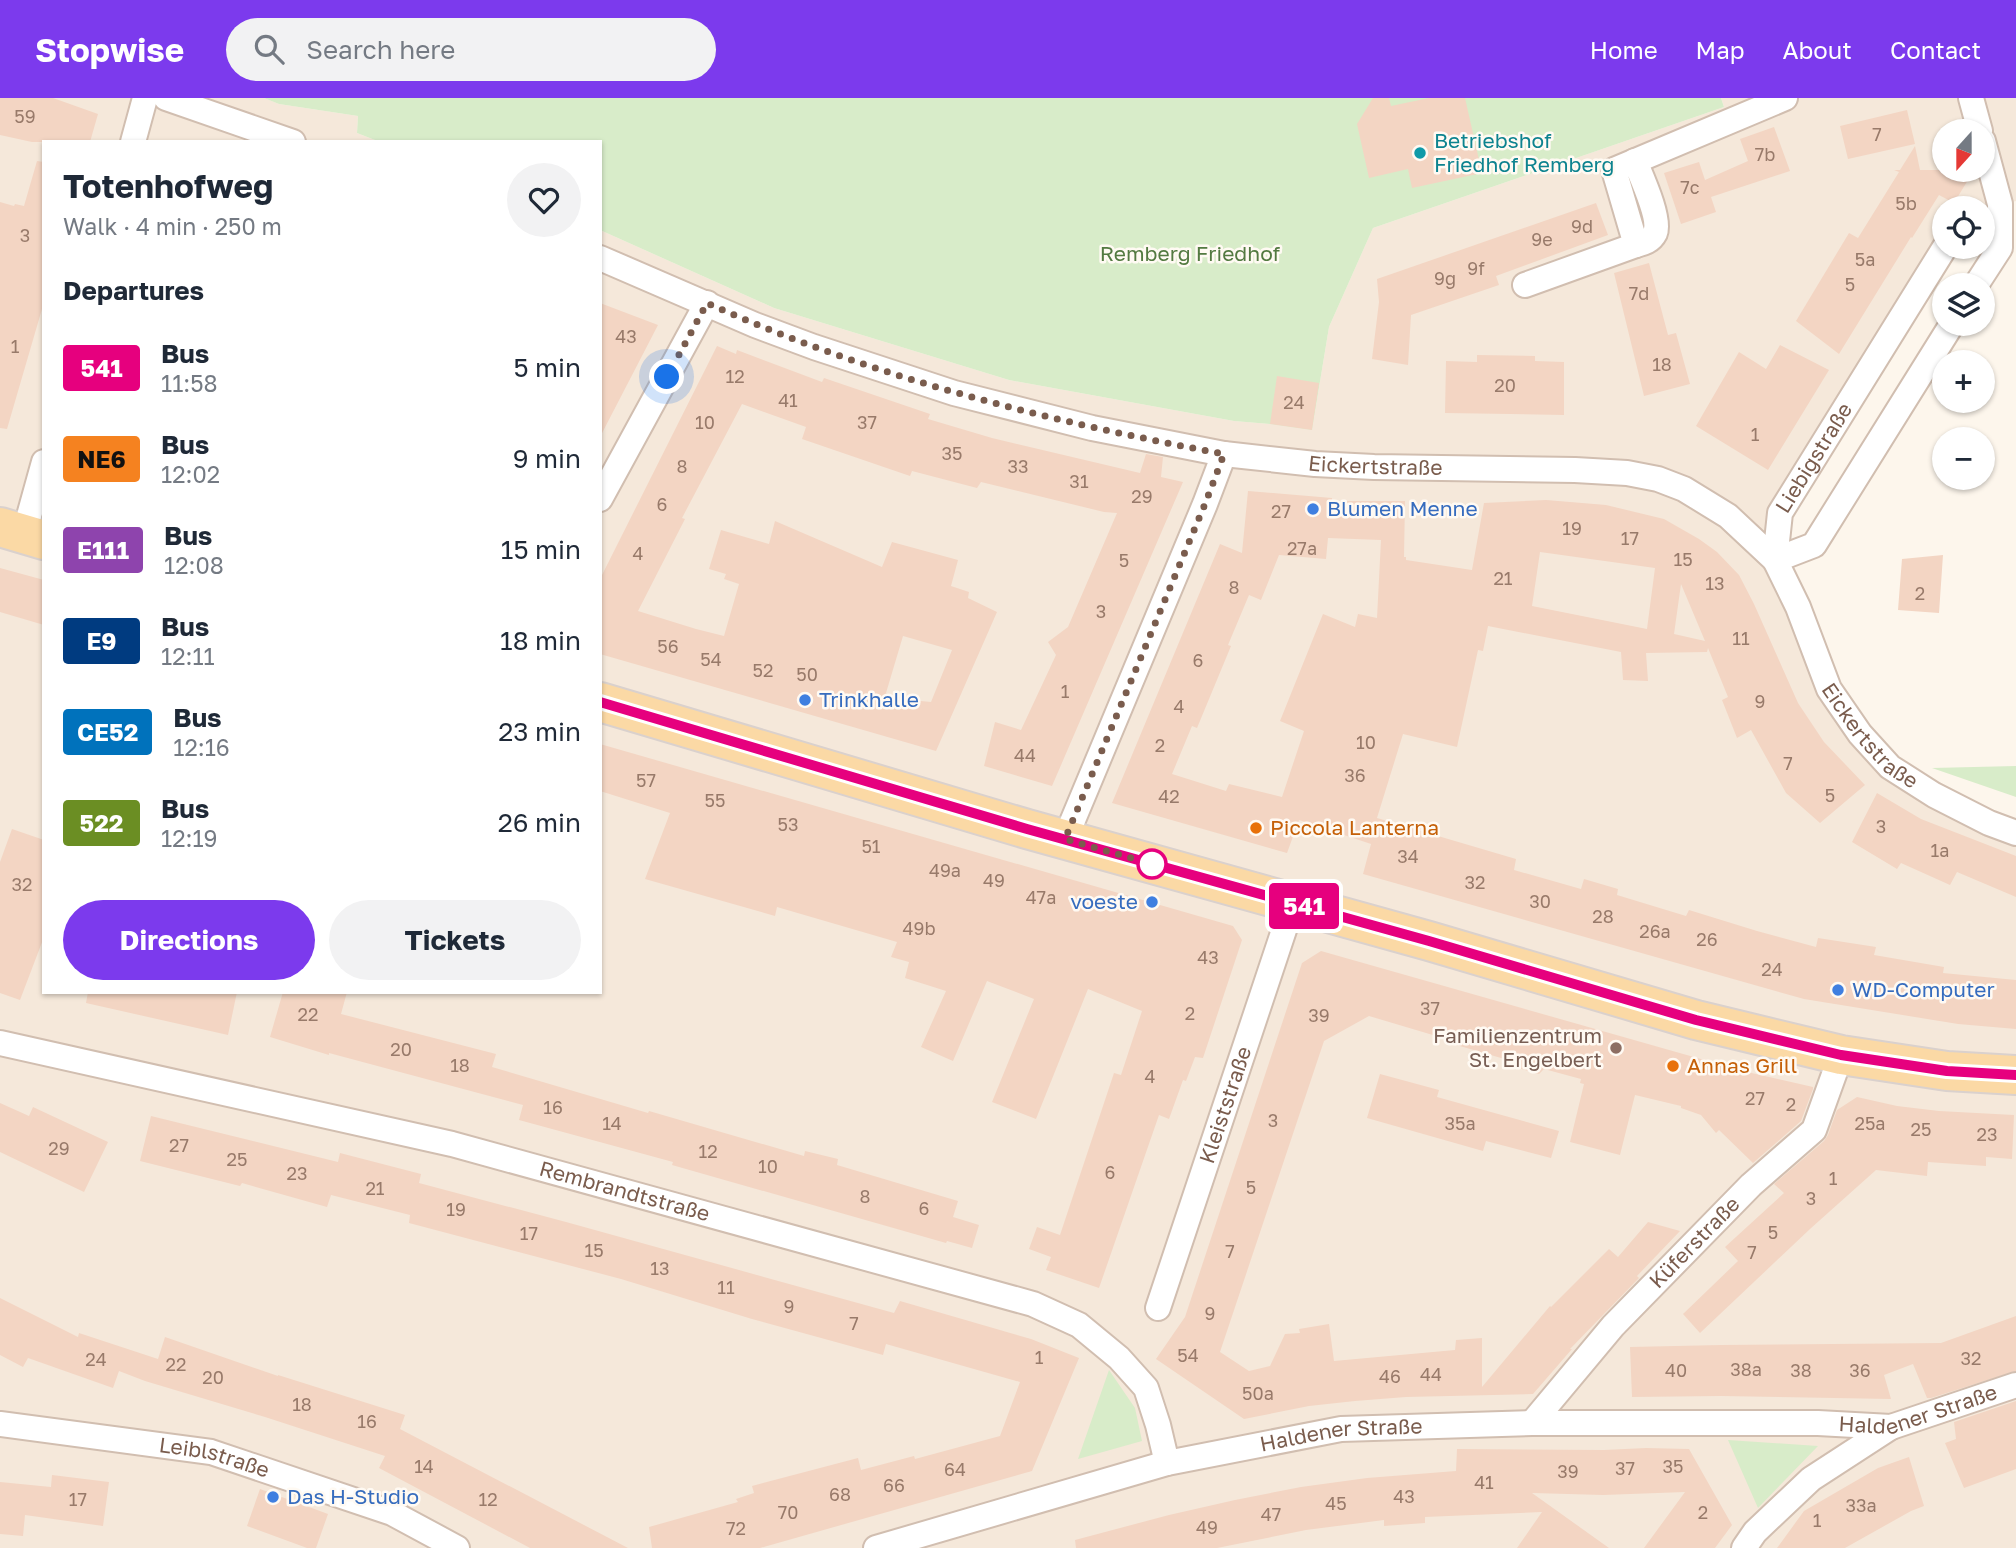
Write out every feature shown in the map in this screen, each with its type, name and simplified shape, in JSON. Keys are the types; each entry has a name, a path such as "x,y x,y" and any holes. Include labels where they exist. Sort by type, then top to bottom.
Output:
{"main road":[{"path":"602,703 1696,1020 1841,1055 1947,1071 2016,1075"}],"street":[{"path":"134,140 145,98"},
{"path":"166,98 287,140"},
{"path":"1525,285 1636,245 1614,170 1785,98"},
{"path":"1971,98 1977,119"},
{"path":"1984,273 2000,248 2000,205 1994,182"},
{"name":"Eickertstraße","path":"602,259 755,325 814,347 954,393 1092,428 1224,454 1327,465 1627,473 1658,479 1684,489 1728,516 1775,560 1798,607 1829,689 1860,734 1890,767 1989,823 2016,833"},
{"name":"Liebigstraße","path":"1938,259 1780,513 1775,560 1814,545 1945,336"},
{"path":"602,495 707,303"},
{"path":"1065,839 1224,454"},
{"path":"23,534 42,469"},
{"name":"Kleiststraße","path":"1158,1308 1293,903"},
{"name":"Rembrandtstraße","path":"0,1044 441,1141 1033,1304 1079,1325 1119,1358 1146,1388 1167,1463"},
{"name":"Küferstraße","path":"1532,1423 1612,1326 1751,1185 1814,1130 1841,1055"},
{"name":"Haldener Straße","path":"876,1548 1167,1463 1341,1429 1532,1423 1818,1423 1891,1427 2016,1385"},
{"name":"Haldener Straße","path":"1818,1423 1839,1460"},
{"name":"Leiblstraße","path":"0,1424 211,1452 392,1513 457,1548"},
{"path":"1744,1548 1755,1532 1811,1479 1891,1427"}],"shaded area":[{"path":"0,98 264,98 279,104 358,116 357,133 375,140 42,140 42,994 602,994 602,231 774,308 1009,380 1234,421 1312,430 1329,327 1373,228 1724,107 1721,98 2016,98 2016,201 1995,207 1995,196 1932,196 1932,259 1937,259 1780,513 1775,560 1860,734 2016,833 2016,1548 0,1548"}],"green space":[{"name":"Remberg Friedhof","path":"264,98 1721,98 1724,107 1373,228 1329,327 1312,430 1234,421 1009,380 774,308 602,231 602,140 375,140 357,133 358,116 279,104"},
{"path":"2016,766 2016,797 1932,768"},
{"path":"1109,1370 1135,1408 1142,1441 1078,1459"},
{"path":"1728,1440 1818,1446 1758,1508"}],"building":[{"path":"0,98 53,98 98,114 91,140 32,142 0,135"},
{"name":"Betriebshof Friedhof Remberg","path":"1373,98 1389,98 1391,106 1429,98 1465,98 1482,173 1412,188 1408,169 1369,178 1357,124"},
{"path":"1907,110 1915,144 1848,159 1840,126"},
{"path":"1774,127 1790,171 1711,197 1716,212 1681,224 1664,173 1699,162 1705,180 1748,161 1740,139"},
{"path":"1915,146 1920,170 1932,170 1932,182 1967,182 1958,196 1932,196 1932,206 1839,354 1796,321 1849,233 1858,238 1899,172 1894,170 1900,170"},
{"path":"37,161 42,162 42,309 7,429 0,428 0,202 24,206"},
{"path":"1596,203 1608,235 1496,276 1499,285 1411,315 1408,365 1372,359 1379,302 1377,279"},
{"path":"1649,263 1668,335 1676,333 1690,384 1644,396 1614,273"},
{"path":"602,304 658,325 602,433"},
{"path":"1780,345 1829,370 1768,470 1696,426 1739,352 1766,369"},
{"path":"717,346 736,354 737,350 822,382 824,378 930,414 928,419 992,438 1140,473 1146,454 1163,457 1161,477 1183,482 1052,786 984,766 995,722 1021,730 1056,655 1048,642 1068,627 1117,513 981,482 977,488 912,471 910,476 802,439 806,427 742,404 682,518 685,519 638,611 724,636 739,584 724,579 726,574 709,569 721,530 769,544 775,521 882,567 892,542 958,560 951,586 969,592 968,598 997,612 936,751 602,655 602,575","holes":["903,636 952,650 931,702 886,693"]},
{"path":"1477,355 1535,356 1535,361 1564,362 1564,415 1445,413 1446,361 1477,362"},
{"path":"1277,376 1319,383 1312,430 1270,424"},
{"path":"1248,491 1332,498 1332,501 1405,501 1406,560 1472,570 1484,503 1546,500 1606,505 1664,519 1699,539 1717,552 1739,575 1798,703 1824,742 1865,785 1820,823 1786,793 1751,730 1737,738 1722,700 1728,697 1708,648 1707,652 1646,653 1648,681 1623,680 1621,652 1488,626 1483,651 1478,650 1457,747 1403,734 1377,818 1516,859 1514,870 1581,889 1584,879 1618,889 1617,895 1686,916 1689,910 1816,947 1818,938 1876,947 1874,955 1944,967 1943,973 2016,980 2016,1029 1958,1024 1804,999 1363,874 1371,844 1299,820 1287,853 1112,803 1220,544 1242,553","holes":["1328,538 1381,540 1377,618 1358,614 1355,627 1323,614 1280,721 1304,731 1282,797 1229,784 1226,791 1172,774 1192,726 1197,728 1249,595 1261,600 1279,555 1326,559","1540,552 1655,568 1647,629 1532,606","1681,584 1705,641 1674,634"]},
{"path":"1943,555 1939,613 1898,610 1902,559"},
{"path":"0,568 42,579 42,624 0,612"},
{"path":"602,745 1233,926 1242,940 1203,1058 1195,1057 1186,1081 1183,1080 1169,1119 1159,1115 1099,1288 1046,1270 1051,1257 1029,1249 1037,1227 1060,1235 1114,1073 1121,1075 1142,1011 1088,989 1036,1119 992,1102 1034,999 987,981 953,1061 921,1047 946,991 905,978 909,962 891,957 897,942 777,907 775,916 645,879 670,813 602,792"},
{"path":"1877,793 1921,819 2016,856 2016,897 1957,872 1950,885 1901,863 1897,869 1852,842"},
{"path":"12,829 42,839 42,942 20,1000 0,993 0,862"},
{"path":"1321,951 1813,1089 1801,1121 1753,1163 1719,1130 1716,1133 1701,1115 1681,1106 1635,1095 1620,1155 1570,1142 1584,1084 1580,1083 1581,1079 1544,1069 1539,1074 1508,1065 1508,1060 1369,1016 1324,1041 1220,1352 1249,1371 1270,1366 1285,1334 1300,1333 1299,1329 1329,1324 1334,1361 1455,1350 1456,1340 1482,1338 1482,1387 1550,1306 1609,1249 1618,1257 1648,1222 1680,1231 1570,1349 1533,1394 1355,1401 1309,1406 1244,1419 1156,1359 1185,1317 1302,963"},
{"path":"88,994 237,994 228,1035 86,1003"},
{"path":"282,994 346,994 341,1014 496,1054 492,1067 648,1113 649,1111 804,1156 805,1151 838,1159 837,1165 958,1201 953,1217 979,1225 972,1248 947,1241 946,1243 672,1165 673,1162 519,1120 523,1105 270,1037"},
{"path":"1380,1074 1439,1090 1437,1097 1559,1131 1551,1158 1486,1141 1483,1151 1367,1118"},
{"path":"1857,1097 1897,1106 1939,1111 2014,1115 2012,1159 1986,1157 1986,1166 1928,1162 1927,1176 1876,1170 1700,1333 1683,1314 1738,1261 1725,1247 1784,1193 1774,1184 1824,1141 1837,1110"},
{"path":"0,1103 29,1116 33,1107 108,1142 84,1192 0,1152"},
{"path":"151,1116 338,1162 340,1153 421,1174 419,1183 894,1313 900,1301 1031,1339 1079,1358 1032,1471 760,1548 652,1548 649,1527 738,1502 736,1499 754,1493 752,1486 858,1458 861,1470 914,1456 915,1459 1000,1436 1020,1382 886,1344 883,1355 621,1279 409,1223 410,1215 331,1195 327,1207 242,1183 240,1186 140,1161"},
{"path":"0,1298 78,1337 79,1333 158,1359 165,1337 278,1376 405,1415 400,1429 628,1548 530,1548 379,1468 385,1456 119,1371 113,1388 28,1358 23,1367 0,1355"},
{"path":"2016,1316 2016,1371 1931,1398 1927,1398 1913,1364 1884,1375 1891,1399 1632,1397 1630,1347 1941,1343"},
{"path":"2016,1401 2016,1469 1964,1488 1945,1443 1956,1439 1954,1422"},
{"path":"1457,1449 1689,1449 1732,1525 1715,1548 1644,1548 1685,1492 1603,1495 1532,1493 1609,1548 1517,1548 1542,1512 1425,1517 1425,1523 1384,1526 1384,1520 1306,1530 1217,1548 1076,1548 1075,1540 1235,1500 1367,1478 1456,1471"},
{"path":"1909,1457 1924,1506 1845,1548 1777,1548 1804,1511 1878,1468"},
{"path":"52,1475 109,1482 103,1526 25,1515 23,1536 0,1534 0,1482 51,1487"},
{"path":"260,1489 328,1514 316,1548 307,1548 247,1526"}],"bus line":[{"name":"541","path":"602,703 1027,829 1429,941 1696,1020 1841,1055 1947,1071 2016,1075"}],"place":[{"name":"Betriebshof Friedhof Remberg","path":"1420,153"},
{"name":"Blumen Menne","path":"1313,509"},
{"name":"Trinkhalle","path":"805,700"},
{"name":"Piccola Lanterna","path":"1256,828"},
{"name":"voeste","path":"1152,902"},
{"name":"WD-Computer","path":"1838,990"},
{"name":"Familienzentrum St. Engelbert","path":"1616,1048"},
{"name":"Annas Grill","path":"1673,1066"},
{"name":"Das H-Studio","path":"273,1497"}],"route":[{"path":"667,377 707,303 814,347 954,393 1092,428 1224,454 1065,839 1152,864"}]}
